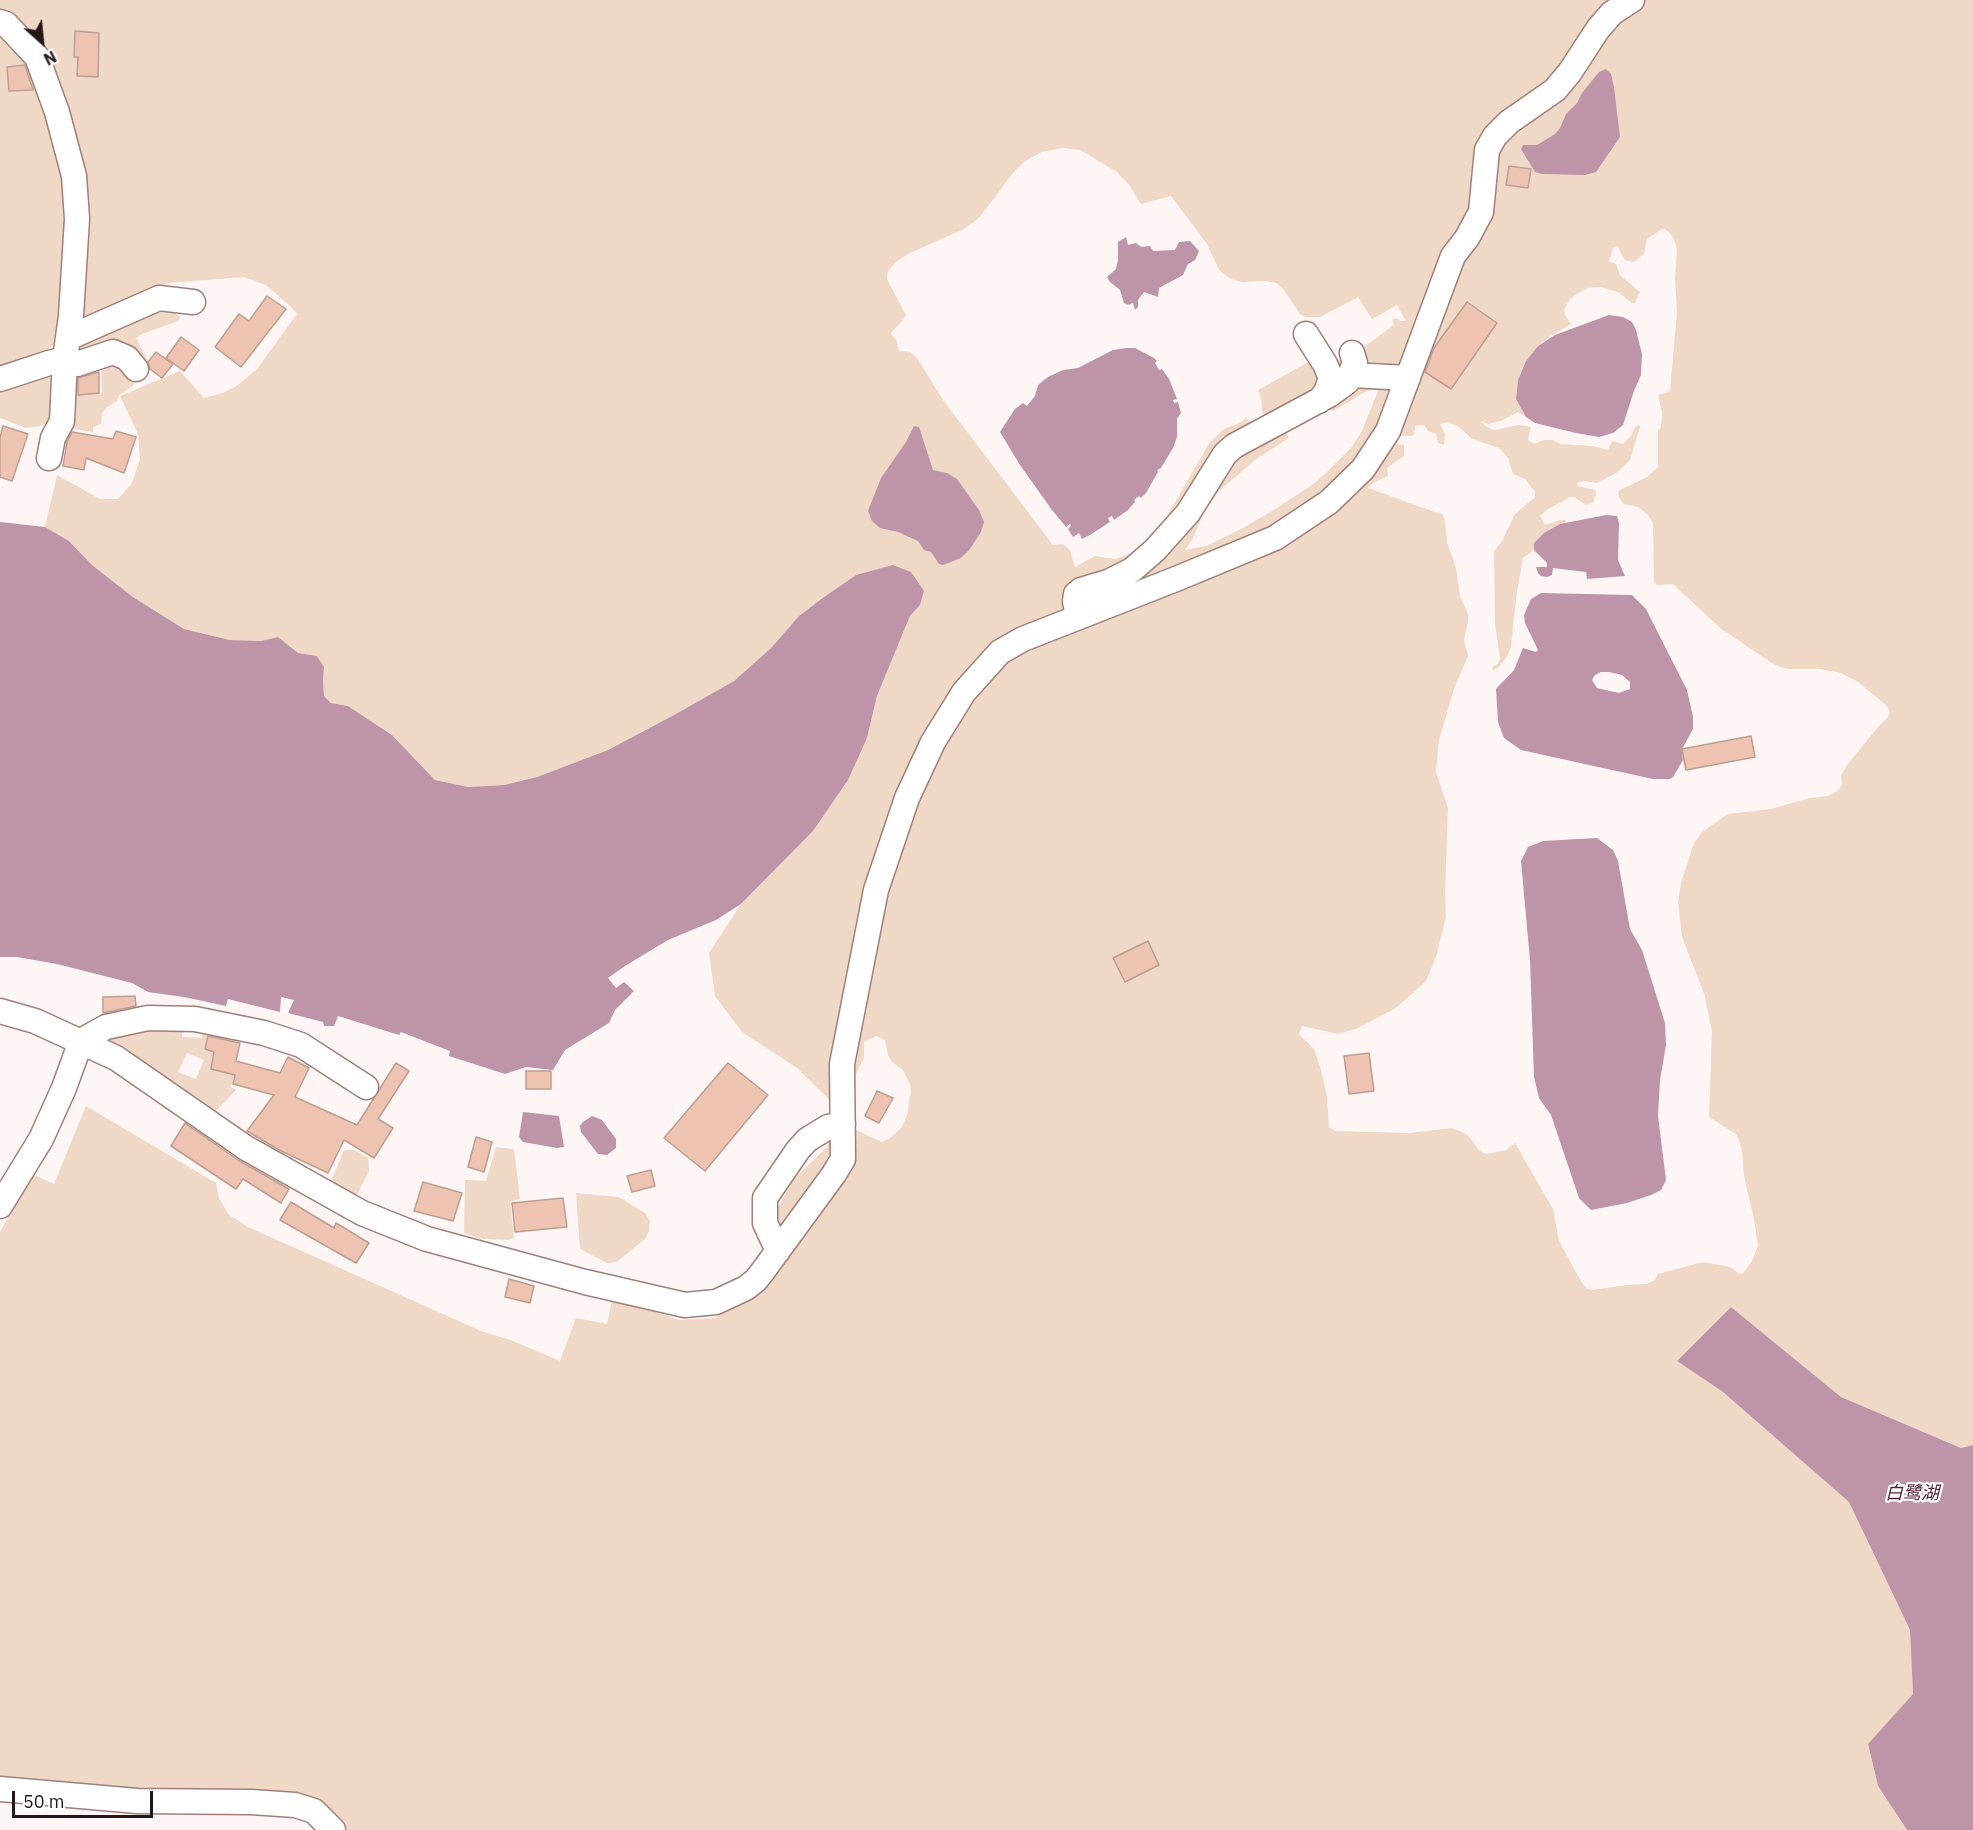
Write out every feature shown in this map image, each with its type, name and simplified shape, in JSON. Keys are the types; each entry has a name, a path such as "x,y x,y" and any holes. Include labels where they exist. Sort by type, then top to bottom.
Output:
{"street":[{"path":"0,1011 35,1021 116,1058 246,1148 302,1181 362,1214 427,1239 585,1282 685,1305 716,1302 746,1288 756,1280 778,1251 843,1159 842,1064 876,890 907,798 933,742 964,692 1000,652 1023,639 1275,538 1329,502 1363,470 1388,431 1453,256 1481,212 1487,150 1495,136 1509,122 1555,90 1570,72 1598,28 1612,14 1632,0"},
{"path":"0,22 6,24 38,57 57,112 74,176 76,241 62,421 53,438 49,458"},
{"path":"0,379 66,354 159,298 193,302"},
{"path":"1306,334 1325,364 1330,378 1326,392 1319,401"},
{"path":"66,354 82,364 114,352 127,358 136,369"},
{"path":"1078,616 1076,594 1132,570 1155,550 1188,513 1225,454 1234,446 1340,389 1352,364 1408,378"},
{"path":"0,1206 41,1139 81,1041 106,1027 148,1018 195,1018 264,1033 301,1045 366,1087"},
{"path":"778,1251 765,1223 765,1198 807,1140 828,1127 843,1125"},
{"path":"0,1789 137,1801 295,1804 314,1811 333,1830"}],"shaded area":[{"path":"0,0 1973,0 1973,1445 1961,1448 1841,1397 1731,1307 1677,1361 1723,1392 1849,1502 1910,1630 1913,1694 1868,1745 1878,1786 1907,1830 346,1830 326,1810 233,1791 88,1788 0,1782 0,1232 32,1174 54,1184 86,1106 216,1183 219,1198 229,1215 248,1227 481,1331 513,1341 560,1361 576,1318 607,1324 613,1297 679,1320 714,1318 755,1297 779,1271 786,1253 779,1234 777,1209 794,1179 827,1147 834,1127 832,1102 797,1068 742,1032 715,996 709,953 741,904 813,831 867,738 877,696 910,616 920,605 856,575 799,616 771,648 734,681 674,715 608,750 537,777 504,785 468,787 435,780 392,735 348,706 331,703 324,696 324,667 317,656 298,653 278,637 261,641 230,640 184,629 133,597 92,565 69,541 45,527 57,475 100,499 118,499 132,483 140,459 138,434 120,396 180,371 204,398 223,393 238,385 257,369 297,314 266,285 244,277 168,283 60,335 40,356 56,388 52,419 41,426 26,428 0,418","holes":["1063,148 1080,150 1117,172 1141,204 1171,196 1207,244 1219,270 1230,279 1242,282 1276,283 1284,290 1300,314 1306,317 1320,317 1358,297 1372,319 1397,305 1406,321 1396,318 1392,320 1394,325 1361,349 1344,358 1320,368 1314,359 1258,390 1262,412 1269,422 1327,405 1333,411 1367,391 1372,389 1378,391 1361,433 1351,448 1327,472 1312,485 1272,511 1206,546 1185,550 1203,515 1219,491 1255,460 1289,438 1283,427 1260,441 1246,417 1240,423 1224,429 1210,442 1164,521 1143,546 1131,554 1115,559 1095,556 1075,567 1070,550 1063,544 1053,545 943,400 917,358 910,352 899,351 896,339 892,336 891,333 906,315 887,279 888,271 896,262 910,253 964,229 980,217 1013,173 1025,161 1042,152","1662,229 1668,231 1677,249 1675,279 1677,312 1670,391 1658,395 1662,412 1661,427 1658,430 1658,467 1647,477 1618,491 1619,498 1624,504 1638,507 1648,515 1653,523 1654,583 1673,584 1720,628 1775,665 1787,669 1820,669 1841,673 1858,682 1886,705 1890,712 1847,765 1841,775 1842,785 1837,791 1828,796 1809,798 1771,809 1728,814 1702,832 1694,843 1681,883 1678,902 1682,937 1705,996 1712,1032 1709,1117 1737,1135 1742,1150 1744,1176 1758,1246 1752,1261 1743,1273 1739,1274 1731,1267 1703,1262 1658,1274 1654,1281 1646,1284 1592,1290 1586,1288 1582,1283 1559,1241 1553,1209 1515,1143 1506,1150 1486,1154 1480,1151 1467,1134 1452,1128 1410,1133 1335,1131 1329,1127 1327,1097 1314,1049 1299,1034 1302,1026 1338,1034 1356,1029 1396,1008 1426,981 1436,957 1446,917 1448,808 1436,772 1439,740 1454,689 1468,656 1464,640 1468,614 1460,596 1456,568 1447,542 1443,515 1368,488 1388,476 1387,468 1404,456 1404,445 1392,443 1398,435 1414,435 1415,426 1424,425 1428,431 1436,434 1438,443 1444,445 1445,434 1440,424 1448,422 1459,427 1472,439 1499,448 1508,458 1513,474 1525,479 1535,492 1535,497 1515,514 1502,541 1494,551 1495,624 1500,659 1498,664 1492,667 1493,671 1499,667 1508,655 1511,646 1523,558 1534,550 1534,543 1566,522 1560,520 1545,525 1540,516 1570,497 1586,505 1593,503 1595,490 1578,486 1577,483 1584,481 1597,483 1618,472 1630,460 1640,427 1639,425 1635,427 1631,436 1623,444 1612,441 1608,450 1593,446 1560,444 1553,440 1544,440 1534,444 1528,440 1531,427 1519,425 1494,430 1485,426 1481,421 1488,424 1501,421 1518,412 1526,417 1516,399 1518,380 1526,361 1538,346 1571,324 1564,310 1575,295 1588,288 1600,287 1618,292 1635,303 1640,292 1620,275 1616,264 1609,261 1613,248 1617,246 1625,260 1634,262 1644,254 1647,239","876,1036 885,1040 888,1055 892,1062 903,1070 910,1084 907,1115 902,1127 882,1142 854,1129 855,1076 864,1058 864,1042"]},
{"path":"167,308 180,317 178,321 136,338 147,359 145,364 78,362 76,341"},
{"path":"105,359 130,373 134,381 133,386 107,407 102,413 101,424 93,427 93,432 69,428 71,396 102,392 101,362"},
{"path":"168,1021 192,1022 210,1026 205,1049 214,1052 211,1069 234,1075 231,1087 236,1090 213,1114 203,1105 166,1084 109,1040 113,1031","holes":["182,1024 204,1026 202,1038 182,1037","187,1053 204,1060 196,1079 178,1072"]},
{"path":"496,1147 514,1149 520,1199 510,1202 514,1238 509,1240 482,1239 464,1233 465,1180 486,1181"},
{"path":"344,1150 354,1150 368,1158 369,1171 356,1197 330,1184"},
{"path":"576,1193 619,1197 645,1213 650,1221 645,1239 617,1262 607,1263 580,1249"}],"water":[{"path":"1606,69 1611,74 1614,87 1620,137 1596,172 1585,175 1535,172 1521,149 1523,145 1537,145 1555,134 1566,114 1577,103 1582,93 1599,72"},
{"path":"1126,237 1128,245 1136,243 1141,247 1150,246 1153,251 1175,250 1179,242 1190,241 1199,251 1195,260 1188,264 1183,275 1159,288 1158,297 1144,292 1135,310 1133,303 1128,305 1124,303 1120,290 1107,277 1116,269 1118,242"},
{"path":"1609,315 1623,317 1632,322 1642,354 1641,375 1623,425 1613,433 1599,437 1535,423 1526,417 1516,399 1518,380 1526,361 1538,346 1555,335"},
{"path":"1135,348 1154,358 1159,370 1162,369 1169,379 1177,399 1173,400 1174,403 1178,402 1181,413 1177,419 1177,437 1173,448 1141,498 1139,496 1134,500 1135,502 1128,510 1114,520 1112,516 1108,518 1110,522 1090,535 1082,539 1079,533 1073,537 1068,529 1070,524 1066,527 1052,510 1000,432 1015,409 1023,403 1027,406 1035,396 1038,385 1048,377 1063,370 1078,368 1113,350"},
{"path":"914,426 919,427 933,470 947,473 957,479 979,510 984,522 981,532 970,549 961,558 943,565 939,564 931,552 924,550 918,541 898,532 880,528 872,521 868,511 881,478 906,442"},
{"path":"1606,515 1617,516 1619,523 1618,560 1625,576 1587,579 1586,572 1553,568 1552,575 1547,577 1538,573 1536,567 1547,567 1547,563 1534,550 1534,543 1544,533 1560,524"},
{"path":"0,522 45,527 69,541 92,565 133,597 184,629 230,640 261,641 278,637 298,653 317,656 324,667 324,696 331,703 348,706 392,735 435,780 468,787 504,785 537,777 608,750 674,715 734,681 771,648 799,616 856,575 893,565 911,572 924,591 920,605 910,616 877,696 867,738 848,780 813,831 741,904 716,920 668,940 608,978 616,988 624,982 634,991 615,1010 609,1023 565,1050 553,1070 526,1067 505,1074 449,1056 450,1051 401,1032 399,1035 338,1016 334,1026 324,1026 323,1022 288,1013 294,1000 281,997 280,1012 228,999 226,1006 148,992 132,983 57,964 17,957 0,957"},
{"path":"1541,593 1632,595 1646,609 1687,690 1693,717 1693,729 1682,749 1683,760 1673,777 1653,779 1521,750 1504,738 1498,722 1496,689 1514,670 1523,648 1536,652 1538,650 1525,623 1524,615 1531,599","holes":["1609,672 1622,675 1630,682 1630,689 1619,693 1597,688 1592,680 1595,675"]},
{"path":"1597,838 1613,850 1618,861 1630,929 1642,950 1665,1023 1666,1045 1660,1080 1658,1116 1666,1180 1661,1190 1651,1195 1627,1203 1591,1210 1579,1198 1551,1115 1539,1098 1534,1077 1530,960 1521,861 1528,847 1543,841"},
{"path":"523,1112 559,1116 564,1147 557,1148 523,1142 519,1137"},
{"path":"592,1116 602,1120 616,1139 616,1148 607,1155 598,1154 581,1132 580,1126"},
{"name":"白鹭湖","path":"1731,1307 1841,1397 1961,1448 1973,1445 1973,1830 1907,1830 1878,1786 1868,1744 1913,1694 1910,1630 1849,1502 1723,1392 1677,1361"}],"building":[{"path":"75,31 99,33 98,77 77,76 78,57 74,57"},
{"path":"25,65 33,90 9,91 7,67"},
{"path":"1509,166 1531,169 1528,188 1506,185"},
{"path":"267,296 286,309 241,367 215,347 239,314 249,321"},
{"path":"1467,302 1497,323 1451,389 1425,372 1434,348"},
{"path":"181,337 199,350 184,371 166,358"},
{"path":"156,352 173,364 162,378 150,369 148,362"},
{"path":"99,372 99,393 78,395 78,378"},
{"path":"3,426 28,434 12,481 0,477 0,437"},
{"path":"116,431 136,437 124,473 86,458 84,470 63,466 67,442 72,432 113,439"},
{"path":"1751,736 1755,757 1686,770 1682,749"},
{"path":"1148,941 1159,965 1125,982 1113,958"},
{"path":"135,996 136,1006 103,1013 103,997"},
{"path":"208,1036 240,1043 236,1061 280,1073 288,1057 309,1068 295,1097 357,1125 396,1063 409,1071 378,1119 393,1128 374,1158 344,1140 328,1173 279,1150 247,1131 274,1095 233,1084 235,1075 211,1069 214,1052 205,1049"},
{"path":"1369,1053 1374,1091 1349,1094 1344,1056"},
{"path":"728,1063 768,1095 705,1171 664,1138"},
{"path":"526,1071 551,1071 551,1089 526,1089"},
{"path":"877,1091 893,1098 879,1123 865,1116"},
{"path":"185,1123 238,1160 289,1189 281,1203 243,1179 236,1189 171,1146"},
{"path":"476,1137 492,1142 484,1172 468,1167"},
{"path":"651,1170 655,1186 632,1192 627,1176"},
{"path":"423,1182 462,1193 453,1221 414,1211"},
{"path":"563,1198 567,1227 515,1232 512,1203"},
{"path":"291,1202 334,1228 336,1223 369,1243 356,1263 280,1220"},
{"path":"509,1279 534,1286 530,1303 505,1297"}]}
